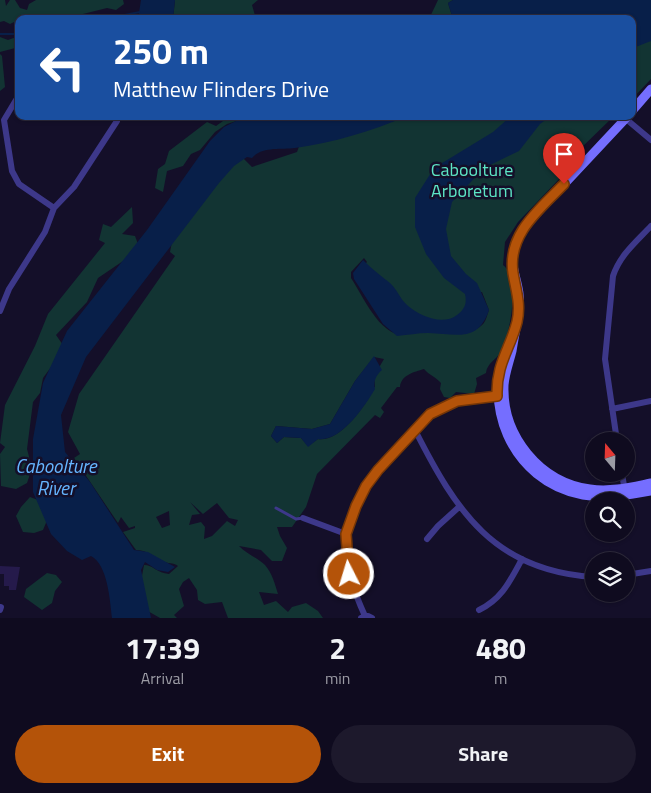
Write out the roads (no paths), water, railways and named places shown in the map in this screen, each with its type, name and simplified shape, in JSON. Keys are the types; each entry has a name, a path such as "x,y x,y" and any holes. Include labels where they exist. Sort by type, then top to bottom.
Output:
{"street":[{"path":"636,106 651,89"},
{"path":"15,102 4,120 12,171 19,184 54,208"},
{"path":"625,120 524,226 518,236 512,264 519,307 501,395 517,440 525,452 543,470 577,486 625,492 651,491"},
{"path":"629,120 651,140"},
{"path":"0,311 9,289 45,232 54,208 74,188 117,121"},
{"path":"616,432 605,359 612,276 617,263 651,226"},
{"path":"366,617 349,574 346,534 356,506 366,486 430,414 443,406 457,401 501,395"},
{"path":"612,409 651,401"},
{"path":"415,430 442,484 459,508 488,536 522,559 558,572 585,576"},
{"path":"623,482 625,492"},
{"path":"625,492 651,483"},
{"path":"427,539 438,526 459,508"},
{"path":"304,518 346,534"},
{"path":"479,610 490,605 502,594 522,559"},
{"path":"635,574 651,571"}],"lane":[{"path":"276,508 296,519 304,518"}],"water":[{"path":"141,0 175,0 173,15 139,15"},
{"path":"453,0 651,0 651,41 636,47 636,15 452,15 448,3"},
{"name":"Caboolture River","path":"238,120 397,120 337,140 295,148 266,150 252,158 247,157 234,166 86,357 61,415 65,452 90,482 134,550 148,552 175,567 168,572 157,570 145,562 141,570 151,618 112,618 109,593 101,567 91,556 82,560 67,551 51,534 33,492 33,439 43,383 67,331 147,230 210,141 224,127"},
{"path":"506,120 546,120 540,124 519,151 484,168 452,202 446,229 451,256 466,274 477,283 489,310 484,321 479,328 465,334 424,333 397,336 383,324 354,279 353,273 363,260 390,283 405,303 418,313 438,320 445,320 460,313 465,306 465,294 444,278 426,254 415,227 415,198 434,168 493,132"},
{"path":"374,356 382,370 374,384 375,389 359,413 344,429 335,435 318,439 308,447 301,438 284,437 277,443 271,436 276,426 312,429 330,424 355,381"}],"waterway":[{"path":"125,15 140,12"},
{"path":"0,34 15,34"}],"park label":[{"name":"Caboolture Arboretum","path":"472,179"}]}
